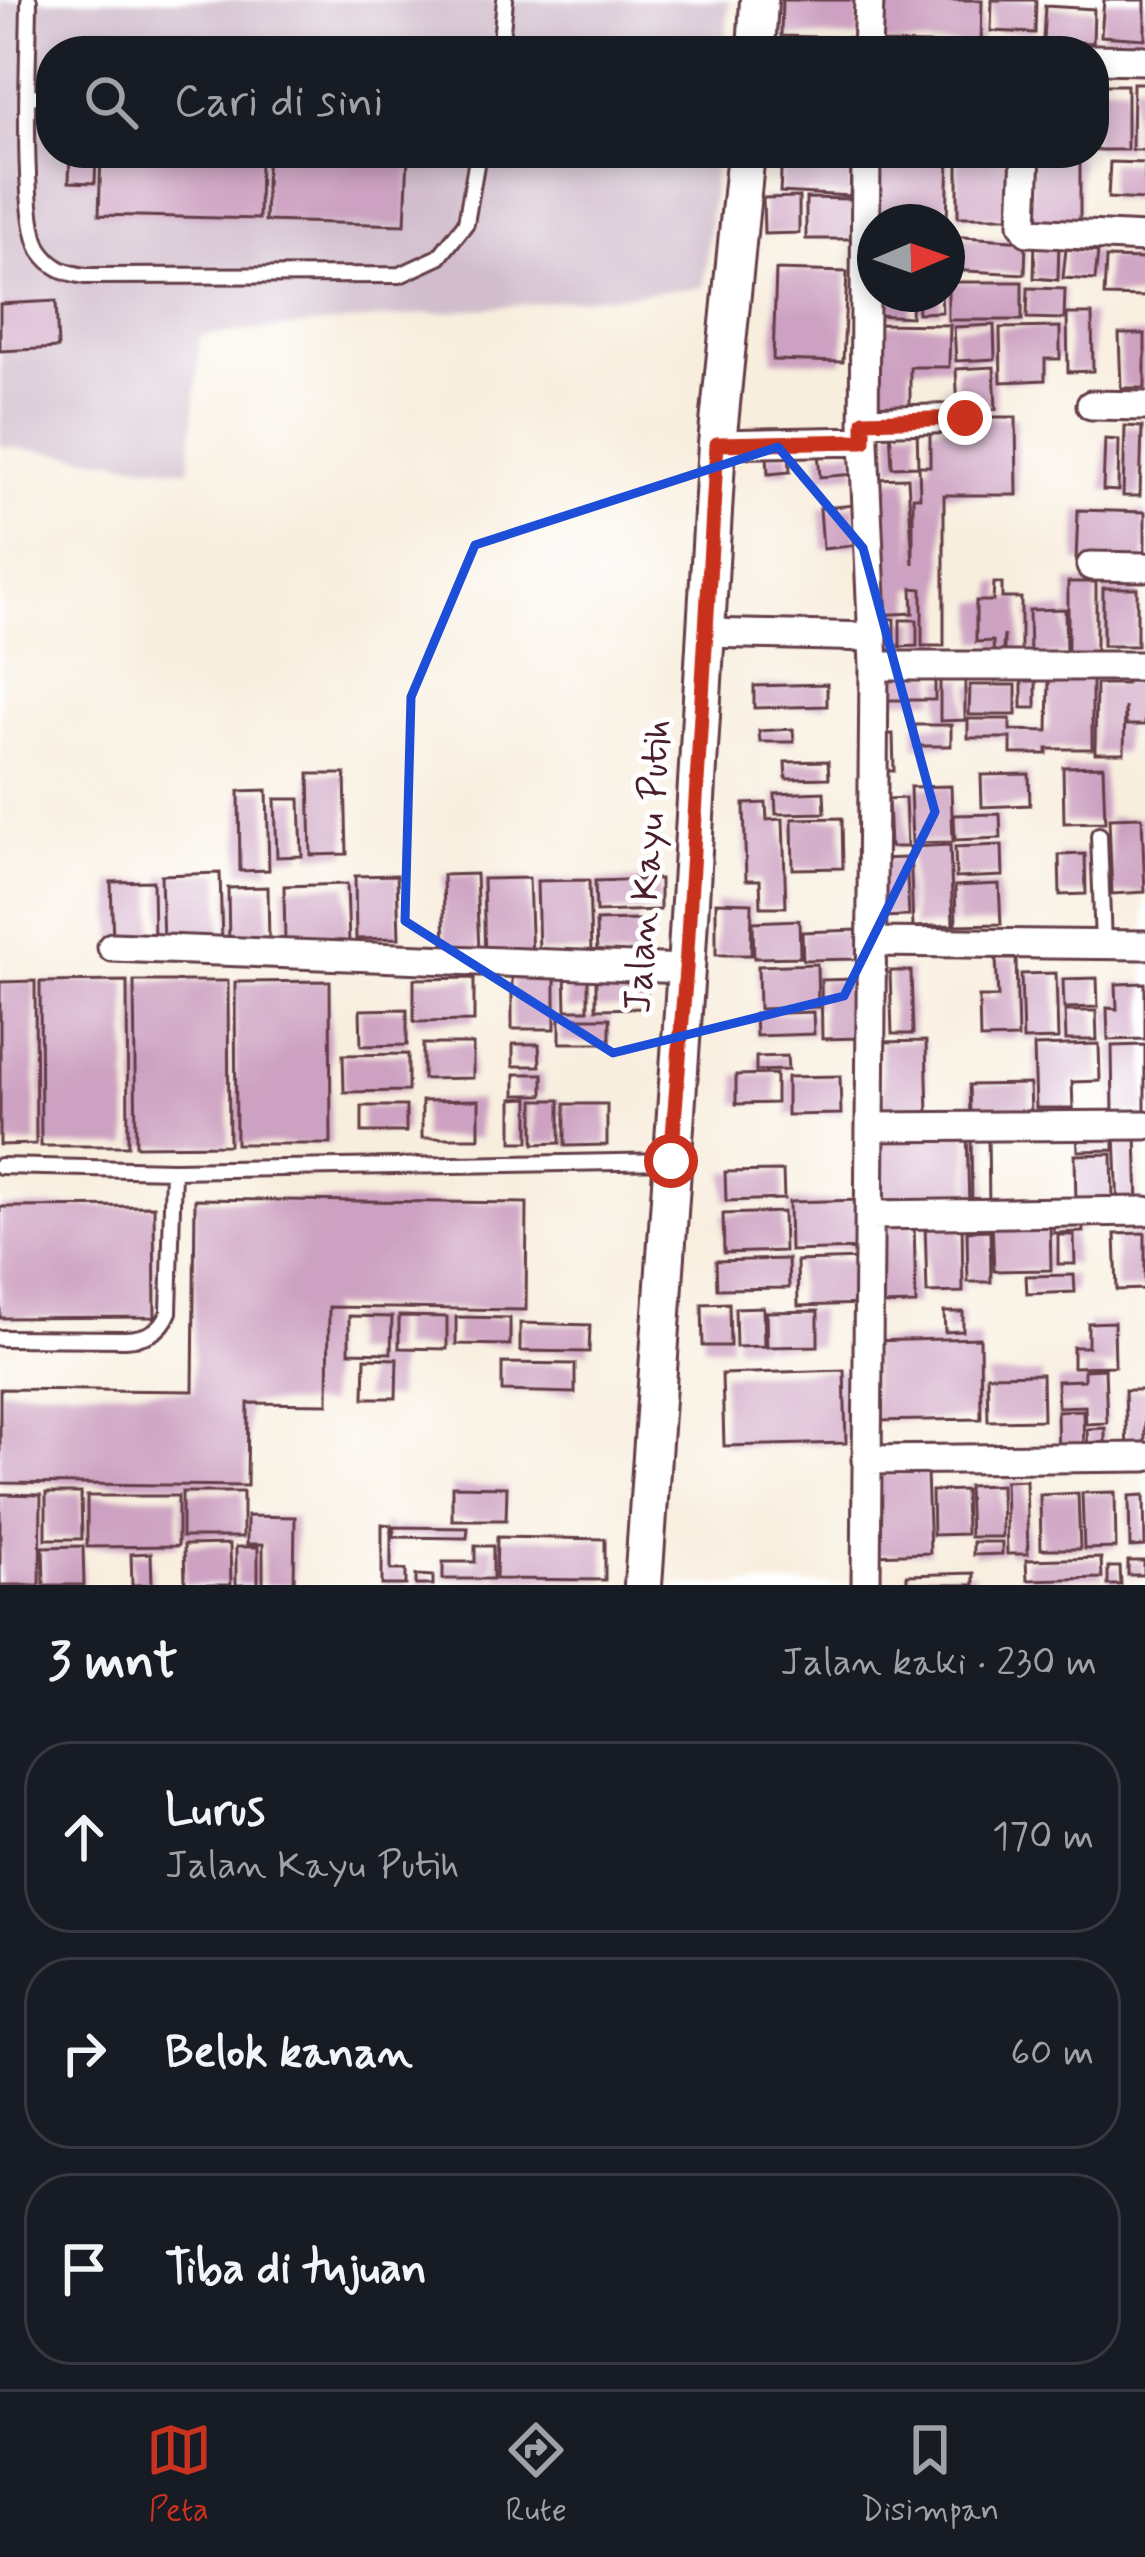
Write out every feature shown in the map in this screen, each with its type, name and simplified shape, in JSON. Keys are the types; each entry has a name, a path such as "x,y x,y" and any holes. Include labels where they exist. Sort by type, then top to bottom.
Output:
{"street":[{"path":"757,36 759,0"},
{"path":"868,36 869,0"},
{"path":"1109,59 1145,60"},
{"name":"Jalan Kayu Putih","path":"644,1585 717,444 745,168"},
{"path":"866,168 864,431 874,666 866,1585"},
{"path":"1026,168 1024,224 1028,232 1145,238"},
{"path":"1091,405 1145,406"},
{"path":"717,444 965,418"},
{"path":"1091,566 1145,567"},
{"path":"706,633 873,637"},
{"path":"874,666 1145,666"},
{"path":"873,942 1145,945"},
{"path":"112,947 686,969"},
{"path":"870,1127 1145,1125"},
{"path":"871,1215 1145,1211"},
{"path":"866,1460 1145,1457"}],"lane":[{"path":"29,0 28,174 34,237 58,269 86,276 400,275 439,256 466,223 475,168"},
{"path":"501,36 505,0"},
{"path":"29,96 36,96"},
{"path":"1099,835 1103,945"},
{"path":"0,1166 173,1170 671,1161"},
{"path":"0,1338 125,1340 158,1330 169,1312 173,1170"}],"highlighted area":[{"path":"778,447 863,548 935,812 844,996 613,1053 405,921 411,697 475,545"}],"shaded area":[{"path":"0,0 729,0 726,36 36,36 36,168 715,168 704,287 200,336 189,470 0,446"}],"building":[{"path":"782,0 860,0 859,36 781,36"},
{"path":"881,0 982,0 981,36 882,36"},
{"path":"992,0 1036,0 1035,33 991,31"},
{"path":"1104,0 1145,0 1145,39 1101,36"},
{"path":"1045,6 1094,9 1093,36 1043,36"},
{"path":"1133,83 1145,83 1145,150 1132,150"},
{"path":"1109,85 1127,85 1127,150 1109,150"},
{"path":"1110,162 1145,163 1145,200 1108,198"},
{"path":"69,168 96,168 95,183 69,182"},
{"path":"101,168 260,168 259,219 99,215"},
{"path":"267,168 407,168 405,225 265,221"},
{"path":"781,168 851,168 850,196 780,192"},
{"path":"880,168 949,168 948,204 879,204"},
{"path":"958,168 1016,168 1016,217 965,217 965,204 958,204"},
{"path":"1030,168 1080,168 1080,227 1030,226"},
{"path":"799,197 799,233 764,234 763,198"},
{"path":"806,198 852,199 852,239 806,239"},
{"path":"965,237 1026,241 1025,274 965,271"},
{"path":"1035,239 1059,240 1058,280 1034,278"},
{"path":"1066,249 1098,252 1095,280 1063,278"},
{"path":"1106,258 1145,259 1145,297 1104,296"},
{"path":"776,270 847,272 843,362 773,360"},
{"path":"965,282 1022,282 1022,320 948,320 948,312 965,312"},
{"path":"1028,288 1065,289 1064,319 1027,318"},
{"path":"56,301 58,348 0,351 0,304"},
{"path":"875,312 911,312 911,317"},
{"path":"1067,314 1092,314 1093,371 1068,372"},
{"path":"873,324 950,325 949,367 910,367 910,417 872,417"},
{"path":"994,325 995,359 956,361 954,327"},
{"path":"1060,327 1060,359 1045,359 1045,380 1001,382 1000,328"},
{"path":"1119,334 1145,334 1145,388 1121,388"},
{"path":"994,367 996,409 958,410 956,369"},
{"path":"971,417 1016,417 1017,495 944,495 944,646 922,646 922,589 912,588 913,613 876,615 870,479 908,478 913,564 913,497 920,497 919,466 930,466 930,428"},
{"path":"1125,426 1142,427 1140,496 1123,496"},
{"path":"917,427 918,466 892,467 890,428"},
{"path":"1105,439 1119,440 1118,491 1103,490"},
{"path":"854,450 856,474 820,477 818,452"},
{"path":"789,452 790,472 768,474 767,454"},
{"path":"855,505 858,545 823,549 820,508"},
{"path":"1078,510 1145,512 1145,564 1076,562"},
{"path":"1068,582 1096,582 1096,663 1068,663"},
{"path":"994,583 1002,583 1002,598 1021,598 1021,663 1004,663 1004,635 1002,661 994,661 993,641 976,642 976,601 993,601"},
{"path":"1103,588 1137,588 1137,646 1103,646"},
{"path":"1065,609 1066,655 1030,656 1029,610"},
{"path":"874,618 894,619 894,650 875,650"},
{"path":"900,620 917,620 917,646 900,647"},
{"path":"886,673 935,673 935,700 886,700"},
{"path":"940,679 965,679 965,720 940,721"},
{"path":"1022,680 1036,680 1036,708 1022,708"},
{"path":"1049,680 1092,680 1092,749 1011,754 1011,738 968,738 968,719 1010,719 1010,730 1048,731"},
{"path":"1145,681 1145,725 1126,725 1125,707 1124,753 1095,753 1096,684"},
{"path":"827,684 827,706 754,708 754,686"},
{"path":"970,685 1016,685 1016,715 969,715"},
{"path":"915,725 951,725 951,746 915,746"},
{"path":"793,729 794,742 760,742 759,731"},
{"path":"875,734 893,734 894,771 877,771"},
{"path":"828,761 829,778 786,779 785,762"},
{"path":"1103,766 1105,822 1064,823 1063,767"},
{"path":"309,774 345,774 347,854 311,855"},
{"path":"1029,774 1030,805 982,807 981,775"},
{"path":"951,786 953,842 912,843 910,787"},
{"path":"267,790 269,870 240,871 239,791"},
{"path":"824,792 825,813 776,814 775,794"},
{"path":"905,798 907,847 890,847 888,799"},
{"path":"275,799 300,799 302,856 277,857"},
{"path":"766,803 767,820 783,819 786,907 761,907 760,880 746,880 744,804"},
{"path":"1000,814 1001,838 955,840 954,815"},
{"path":"1142,817 1145,892 1112,894 1109,818"},
{"path":"842,818 843,868 793,869 792,819"},
{"path":"950,845 953,925 913,927 910,847"},
{"path":"1002,845 1003,876 956,878 955,847"},
{"path":"1085,854 1086,894 1060,895 1059,855"},
{"path":"906,858 909,916 878,917 876,859"},
{"path":"220,873 222,942 163,944 161,875"},
{"path":"476,874 479,952 445,953 443,875"},
{"path":"397,875 399,938 356,939 355,876"},
{"path":"529,878 532,958 485,960 483,879"},
{"path":"660,879 660,910 596,912 595,881"},
{"path":"589,880 591,952 539,953 537,881"},
{"path":"153,881 154,940 113,941 111,882"},
{"path":"347,884 349,943 285,945 284,886"},
{"path":"999,884 1001,924 956,925 955,886"},
{"path":"268,887 269,944 229,945 228,888"},
{"path":"716,902 752,903 751,955 716,955"},
{"path":"638,920 638,958 597,959 596,921"},
{"path":"799,920 800,957 754,958 753,922"},
{"path":"857,930 858,959 803,960 802,932"},
{"path":"996,959 1016,959 1018,1038 980,1039 979,997 998,997"},
{"path":"817,964 818,1007 759,1009 758,966"},
{"path":"555,970 555,1029 512,1029 512,971"},
{"path":"890,971 911,971 913,1034 892,1034"},
{"path":"565,972 588,972 588,1010 566,1010"},
{"path":"1056,973 1058,1039 1023,1040 1021,974"},
{"path":"474,978 474,1021 414,1022 414,979"},
{"path":"1097,978 1098,1007 1064,1008 1063,979"},
{"path":"596,979 647,979 647,1008 596,1009"},
{"path":"858,979 860,1038 822,1039 821,980"},
{"path":"35,981 36,1144 0,1145 0,982"},
{"path":"127,981 128,1146 41,1146 40,982"},
{"path":"134,981 228,981 229,1145 136,1146"},
{"path":"330,981 331,1144 236,1144 235,982"},
{"path":"1145,983 1145,1039 1108,1040 1107,1008 1117,1009 1116,984"},
{"path":"407,1009 407,1045 361,1046 360,1010"},
{"path":"1065,1011 1096,1011 1097,1040 1066,1040"},
{"path":"813,1012 814,1034 756,1036 755,1014"},
{"path":"560,1018 610,1018 610,1043 560,1043"},
{"path":"926,1041 928,1115 883,1116 881,1042"},
{"path":"423,1044 473,1044 473,1078 423,1079"},
{"path":"513,1044 539,1044 540,1066 513,1066"},
{"path":"1099,1044 1100,1081 1072,1082 1073,1108 1036,1108 1034,1046"},
{"path":"1145,1045 1145,1112 1113,1113 1112,1046"},
{"path":"408,1054 408,1091 344,1092 343,1055"},
{"path":"787,1056 788,1070 756,1071 756,1057"},
{"path":"515,1074 543,1074 543,1095 515,1095"},
{"path":"776,1074 776,1103 736,1104 736,1075"},
{"path":"840,1076 841,1114 787,1115 787,1077"},
{"path":"1030,1084 1031,1114 970,1115 969,1085"},
{"path":"529,1098 529,1142 512,1142 512,1099"},
{"path":"479,1100 479,1138 422,1138 422,1101"},
{"path":"534,1100 560,1100 560,1143 534,1144"},
{"path":"565,1104 607,1104 607,1145 565,1146"},
{"path":"362,1106 406,1106 406,1132 362,1132"},
{"path":"967,1129 969,1207 879,1210 877,1132"},
{"path":"1114,1131 1114,1150 1078,1151 1077,1132"},
{"path":"971,1132 988,1132 989,1209 972,1210"},
{"path":"1115,1133 1136,1133 1138,1208 1118,1209"},
{"path":"1112,1154 1113,1201 1076,1203 1075,1155"},
{"path":"783,1171 784,1199 726,1201 725,1172"},
{"path":"195,1199 527,1203 526,1310 329,1307 328,1404 248,1403 247,1486 0,1483 0,1389 193,1391"},
{"path":"862,1200 863,1249 790,1251 789,1202"},
{"path":"154,1206 155,1317 0,1318 0,1207"},
{"path":"783,1212 784,1251 724,1253 723,1214"},
{"path":"1082,1215 1083,1232 1054,1233 1054,1216"},
{"path":"1050,1220 1051,1270 994,1271 992,1222"},
{"path":"925,1221 962,1221 963,1292 927,1293"},
{"path":"914,1222 916,1304 875,1305 873,1223"},
{"path":"990,1230 991,1282 968,1282 967,1231"},
{"path":"1145,1233 1145,1289 1117,1290 1115,1234"},
{"path":"1058,1235 1074,1235 1075,1264 1058,1264"},
{"path":"788,1259 789,1288 717,1289 716,1261"},
{"path":"862,1259 863,1304 798,1306 797,1261"},
{"path":"1074,1275 1075,1292 1027,1294 1026,1276"},
{"path":"729,1303 730,1346 703,1346 702,1304"},
{"path":"763,1307 764,1346 736,1347 735,1308"},
{"path":"818,1311 818,1346 767,1347 766,1312"},
{"path":"944,1312 963,1312 963,1331 945,1332"},
{"path":"349,1316 392,1317 391,1353 349,1352"},
{"path":"399,1316 447,1317 447,1349 399,1348"},
{"path":"456,1317 510,1318 510,1345 456,1344"},
{"path":"1114,1322 1115,1366 1073,1367 1073,1347 1088,1347 1088,1323"},
{"path":"520,1323 590,1325 589,1352 520,1351"},
{"path":"980,1338 981,1419 873,1421 871,1341"},
{"path":"365,1358 397,1359 396,1398 364,1398"},
{"path":"502,1363 575,1364 575,1393 502,1391"},
{"path":"1105,1369 1107,1423 1086,1424 1085,1406 1058,1407 1057,1381 1084,1380 1084,1370"},
{"path":"844,1370 846,1443 724,1446 722,1374"},
{"path":"1042,1374 1043,1420 988,1421 987,1375"},
{"path":"1125,1390 1145,1390 1145,1453 1127,1453"},
{"path":"1083,1410 1084,1457 1058,1457 1057,1411"},
{"path":"1105,1428 1105,1453 1088,1454 1087,1429"},
{"path":"927,1472 930,1553 873,1555 871,1474"},
{"path":"1026,1480 1028,1554 1007,1554 1005,1481"},
{"path":"1001,1485 1002,1537 970,1537 968,1486"},
{"path":"452,1486 507,1487 506,1520 452,1520"},
{"path":"965,1490 966,1534 933,1535 932,1491"},
{"path":"182,1492 243,1492 243,1537 182,1537"},
{"path":"1115,1492 1116,1548 1084,1549 1082,1493"},
{"path":"46,1493 81,1493 82,1539 46,1539"},
{"path":"1078,1493 1080,1549 1041,1549 1040,1495"},
{"path":"0,1494 41,1495 40,1585 0,1585"},
{"path":"1144,1495 1145,1546 1130,1547 1129,1496"},
{"path":"87,1496 178,1496 178,1546 87,1547"},
{"path":"247,1516 295,1517 294,1585 263,1585 263,1544 247,1544"},
{"path":"382,1524 391,1525 391,1570 406,1570 406,1585 382,1585"},
{"path":"394,1527 468,1528 467,1538 394,1537"},
{"path":"497,1537 605,1539 605,1580 496,1579"},
{"path":"973,1542 1002,1542 1002,1554 973,1555"},
{"path":"230,1544 231,1585 185,1585 184,1545"},
{"path":"83,1546 84,1585 44,1585 43,1547"},
{"path":"475,1546 493,1546 493,1579 443,1579 443,1562 475,1562"},
{"path":"236,1547 258,1547 258,1585 236,1585"},
{"path":"151,1553 152,1585 132,1585 131,1554"},
{"path":"1101,1558 1102,1578 1027,1580 1026,1560"},
{"path":"1128,1561 1144,1561 1144,1575 1128,1575"},
{"path":"1108,1567 1120,1567 1121,1585 1108,1585"},
{"path":"974,1573 974,1585 907,1585 907,1575"},
{"path":"416,1575 433,1576 433,1585 416,1585"}],"route":[{"path":"671,1161 717,444 864,441 864,421 965,418"}]}
